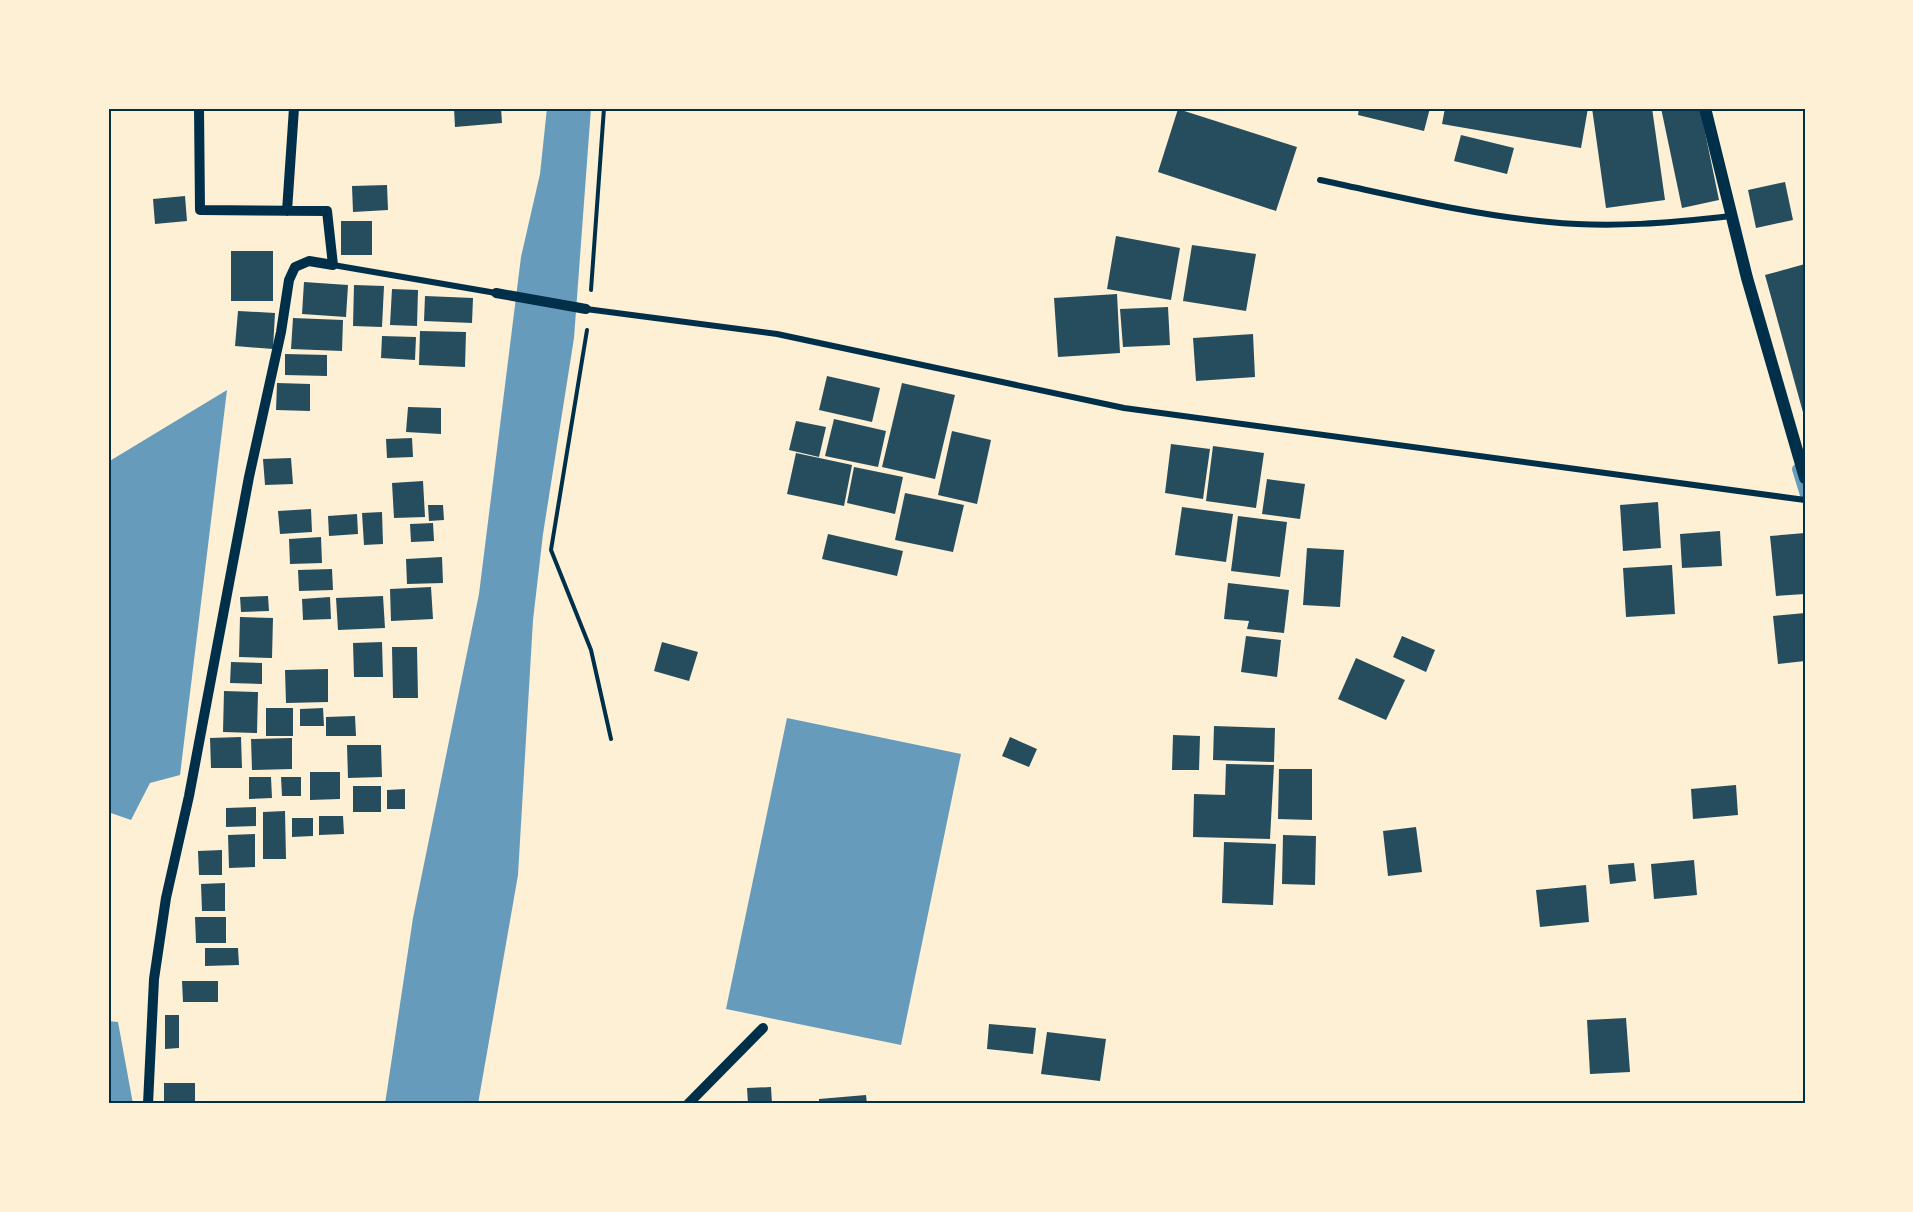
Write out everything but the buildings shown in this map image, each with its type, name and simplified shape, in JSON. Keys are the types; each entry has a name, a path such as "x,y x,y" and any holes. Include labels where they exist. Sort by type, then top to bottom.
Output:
{"main road":[{"path":"1705,108 1731,216 1805,478"}],"street":[{"path":"199,108 200,210 327,211 333,265"},
{"path":"287,210 294,108"},
{"path":"1320,180 1430,204 1550,222 1654,225 1731,216"},
{"path":"148,1104 154,979 166,898 189,796 207,687 281,332 289,280 295,267 309,261 588,310 777,334 1124,408 1805,501"},
{"path":"688,1104 763,1028"}],"path":[{"path":"604,108 588,310 551,550 591,650 611,739"}],"water":[{"path":"547,108 591,108 574,338 543,534 533,620 518,875 478,1104 385,1104 413,918 479,594 521,257 540,174"},
{"path":"227,390 180,775 150,783 131,820 108,812 108,462"},
{"path":"787,718 961,754 901,1045 726,1009"},
{"path":"108,1021 118,1022 133,1104 108,1104"}],"waterway":[{"path":"1797,469 1805,495"}]}
